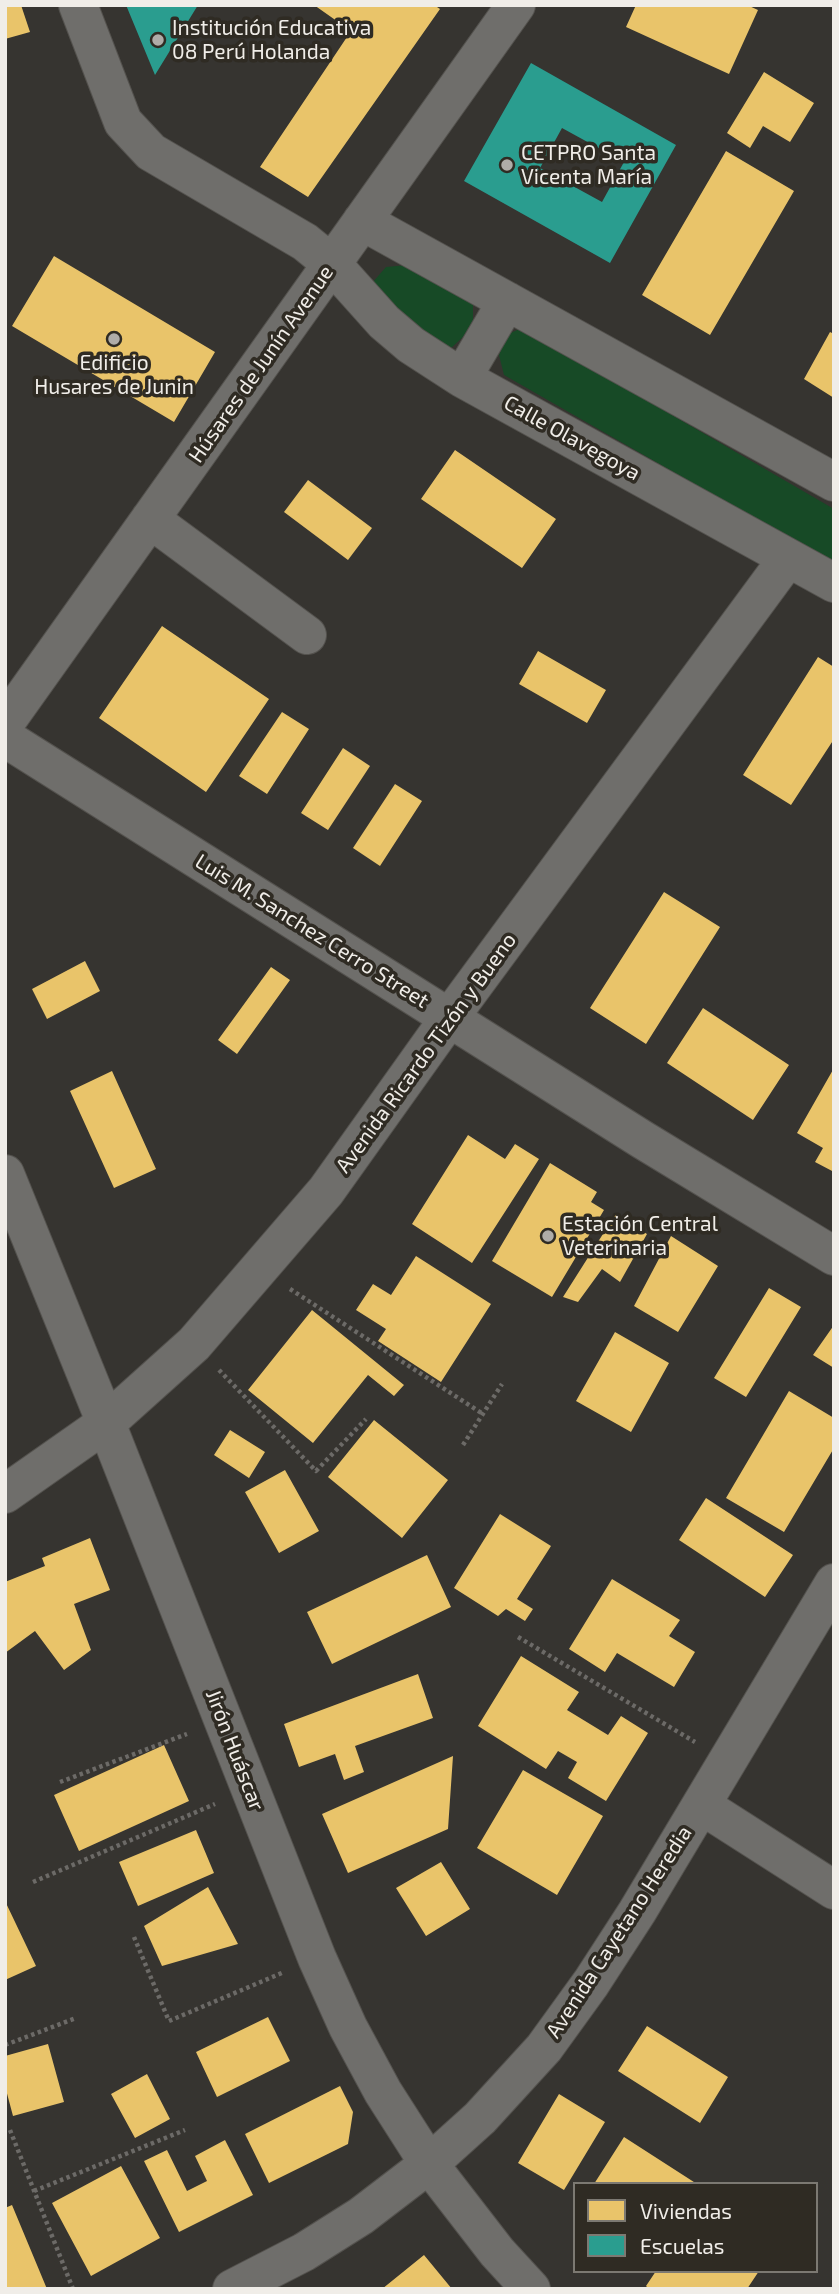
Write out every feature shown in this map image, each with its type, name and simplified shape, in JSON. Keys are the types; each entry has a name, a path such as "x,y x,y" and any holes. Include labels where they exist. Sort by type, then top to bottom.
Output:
{"street":[{"name":"Calle Olavegoya","path":"78,5 123,122 151,152 305,242 332,264 384,322 411,345 462,378 834,583"},
{"name":"Húsares de Junín Avenue","path":"5,723 516,5"},
{"path":"362,220 834,482"},
{"path":"462,378 507,301"},
{"path":"150,519 307,635"},
{"name":"Avenida Ricardo Tizón y Bueno","path":"5,1494 106,1423 194,1344 326,1191 450,1017 788,558"},
{"name":"Luis M. Sanchez Cerro Street","path":"5,738 643,1140 834,1256"},
{"name":"Jirón Huáscar","path":"5,1174 317,1958 348,2026 383,2092 429,2164 497,2252 531,2289"},
{"name":"Avenida Cayetano Heredia","path":"243,2286 361,2216 429,2164 480,2118 544,2048 598,1973 834,1583"},
{"path":"701,1805 834,1890"}],"path":[{"path":"260,1269 483,1415"},
{"path":"194,1344 316,1471 366,1419"},
{"path":"463,1446 502,1384"},
{"path":"518,1637 727,1762"},
{"path":"60,1782 223,1721"},
{"path":"33,1882 250,1789"},
{"path":"134,1937 169,2021 317,1958"},
{"path":"5,2045 76,2018"},
{"path":"10,2130 73,2289"},
{"path":"34,2191 185,2130"}],"green space":[{"path":"408,265 463,288 473,304 473,320 463,337 450,349 431,346 372,283 386,267"},
{"path":"522,328 834,509 834,564 504,375 499,355 508,334"}],"building: Viviendas":[{"path":"5,5 21,5 30,32 5,39"},
{"path":"314,5 434,5 440,9 308,197 260,167 351,31"},
{"path":"636,5 747,5 758,10 729,74 626,27"},
{"path":"764,72 814,103 790,142 763,126 750,148 727,133"},
{"path":"726,151 794,191 710,335 642,295"},
{"name":"Edificio Husares de Junin","path":"54,256 215,352 174,422 12,326"},
{"path":"830,332 834,334 834,398 804,379"},
{"path":"455,450 556,519 522,568 421,499"},
{"path":"308,480 372,528 348,560 284,512"},
{"path":"162,626 269,699 206,792 99,718"},
{"path":"538,651 606,690 587,723 519,684"},
{"path":"818,657 834,667 834,739 791,805 743,775"},
{"path":"282,712 309,729 267,794 239,776"},
{"path":"343,748 370,766 328,830 301,813"},
{"path":"395,784 422,801 380,866 353,848"},
{"path":"664,892 720,927 646,1044 590,1008"},
{"path":"85,961 100,991 47,1019 32,989"},
{"path":"271,967 290,980 237,1054 218,1040"},
{"path":"703,1008 789,1065 753,1120 667,1063"},
{"path":"834,1068 834,1172 815,1162 823,1148 797,1133"},
{"path":"112,1071 156,1169 114,1188 70,1091"},
{"path":"468,1135 505,1159 515,1144 539,1159 472,1263 412,1224"},
{"name":"Estación Central Veterinaria","path":"550,1163 597,1192 591,1202 604,1210 552,1297 492,1261"},
{"path":"615,1215 647,1234 620,1282 602,1269 578,1302 563,1297"},
{"path":"671,1236 718,1266 678,1332 634,1306"},
{"path":"416,1256 491,1304 441,1382 378,1341 386,1329 356,1310 373,1284 391,1295"},
{"path":"769,1288 801,1307 746,1397 714,1378"},
{"path":"312,1310 404,1385 394,1396 368,1375 313,1443 248,1390"},
{"path":"834,1325 834,1368 813,1355"},
{"path":"615,1332 669,1363 631,1432 576,1401"},
{"path":"789,1391 834,1418 834,1448 784,1532 726,1498"},
{"path":"374,1420 448,1480 402,1538 328,1477"},
{"path":"230,1430 265,1452 249,1478 214,1455"},
{"path":"285,1470 319,1531 279,1553 245,1492"},
{"path":"706,1498 793,1555 765,1597 679,1540"},
{"path":"500,1514 551,1546 517,1599 533,1609 525,1621 506,1609 498,1616 454,1588"},
{"path":"90,1538 110,1590 74,1604 91,1650 64,1670 35,1631 5,1653 5,1582 45,1566 42,1558"},
{"path":"427,1555 451,1607 332,1664 307,1612"},
{"path":"612,1579 680,1620 669,1636 695,1652 674,1687 617,1653 605,1672 569,1649"},
{"path":"521,1656 579,1692 567,1710 608,1735 621,1716 648,1733 606,1801 568,1778 577,1762 558,1751 546,1769 478,1726"},
{"path":"418,1674 433,1718 355,1746 364,1772 344,1780 335,1754 299,1767 284,1724"},
{"path":"164,1745 189,1801 79,1851 54,1795"},
{"path":"453,1756 448,1829 348,1873 322,1814"},
{"path":"523,1770 603,1816 557,1895 477,1848"},
{"path":"196,1830 214,1873 138,1906 119,1862"},
{"path":"441,1862 470,1909 426,1936 396,1888"},
{"path":"208,1887 238,1944 162,1966 144,1926"},
{"path":"5,1901 36,1966 5,1980"},
{"path":"268,2017 290,2061 217,2097 196,2052"},
{"path":"647,2026 728,2077 700,2123 618,2071"},
{"path":"48,2044 64,2102 13,2116 5,2086 5,2056"},
{"path":"147,2074 170,2119 135,2138 111,2094"},
{"path":"340,2086 353,2112 348,2144 269,2183 245,2134"},
{"path":"559,2094 605,2122 564,2190 518,2163"},
{"path":"624,2137 694,2182 595,2182"},
{"path":"225,2140 253,2195 179,2232 144,2161 167,2150 187,2191 207,2181 195,2156"},
{"path":"121,2166 160,2238 91,2276 52,2203"},
{"path":"12,2205 47,2289 5,2289 5,2208"},
{"path":"424,2255 452,2289 382,2289"},
{"path":"655,2273 758,2273 747,2289 649,2289 646,2286"}],"building: Escuelas":[{"name":"Institución Educativa 08 Perú Holanda","path":"126,5 198,5 155,75"},
{"name":"CETPRO Santa Vicenta María","path":"531,63 676,145 610,263 464,181","holes":["562,128 624,162 602,202 540,168"]}],"place":[{"name":"Institución Educativa 08 Perú Holanda","path":"158,40"},
{"name":"CETPRO Santa Vicenta María","path":"507,165"},
{"name":"Edificio Husares de Junin","path":"114,339"},
{"name":"Estación Central Veterinaria","path":"548,1236"}]}
